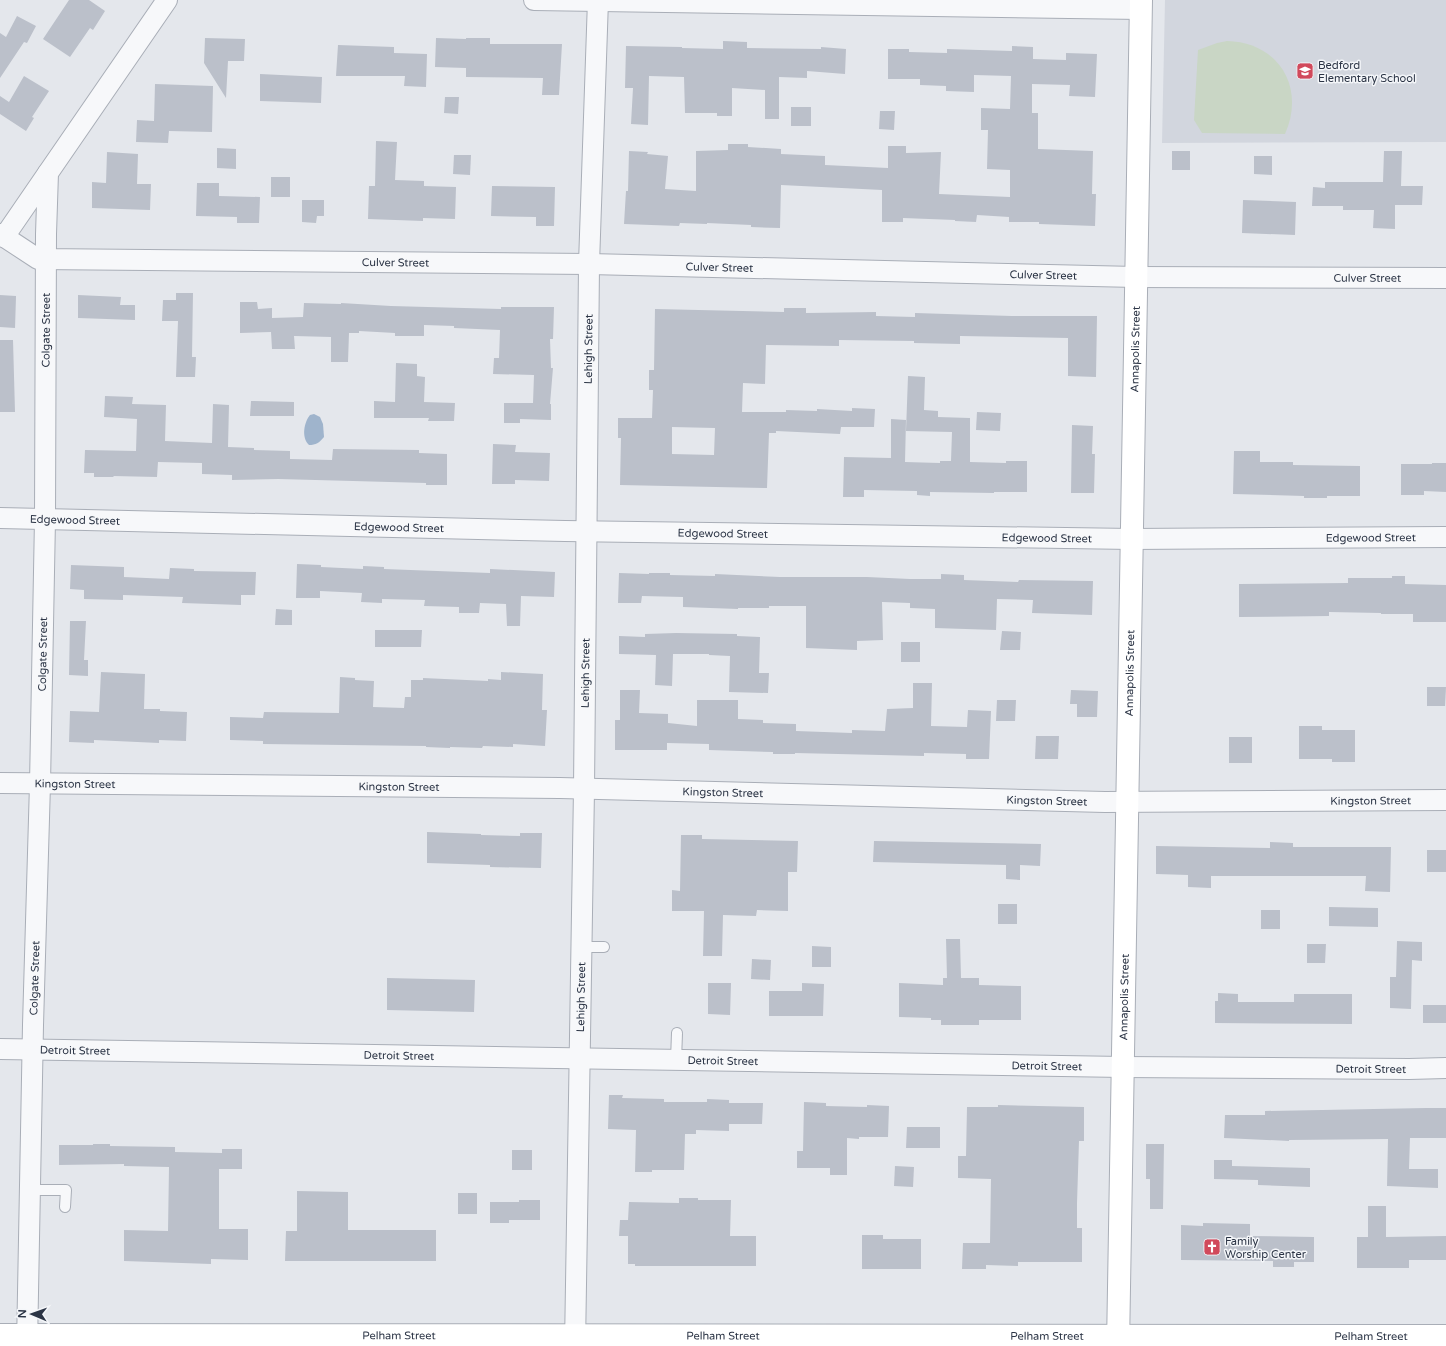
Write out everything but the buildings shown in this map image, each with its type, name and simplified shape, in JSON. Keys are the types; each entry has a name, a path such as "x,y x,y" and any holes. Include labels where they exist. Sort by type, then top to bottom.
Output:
{"street":[{"path":"2,236 48,173 167,0"},
{"path":"534,0 1141,5"},
{"name":"Lehigh Street","path":"575,1340 584,789 589,264 598,1"},
{"name":"Annapolis Street","path":"1119,1341 1141,5"},
{"name":"Colgate Street","path":"27,1341 32,1050 40,784 45,520 46,259 48,173"},
{"name":"Culver Street","path":"2,236 38,259 589,264 1136,277 1446,278"},
{"name":"Edgewood Street","path":"0,518 1132,539 1446,537"},
{"name":"Kingston Street","path":"0,783 584,789 1105,802 1446,800"},
{"name":"Detroit Street","path":"0,1049 1123,1067 1446,1068"},
{"name":"Pelham Street","path":"0,1335 27,1341 1119,1341 1446,1336"}],"lane":[{"path":"581,947 604,947"},
{"path":"676,1060 677,1033"},
{"path":"30,1190 66,1190 65,1207"}],"shaded area":[{"name":"Bedford Elementary School","path":"1165,0 1446,0 1446,142 1162,143"}],"green space":[{"path":"1227,41 1245,43 1261,49 1273,58 1283,70 1289,84 1292,100 1291,117 1285,134 1202,133 1194,120 1198,50"}],"water":[{"path":"314,414 320,417 323,424 324,437 321,441 314,445 309,445 306,442 304,430 308,418 310,415"}],"place":[{"name":"Bedford Elementary School","path":"1305,71"},
{"name":"Family Worship Center","path":"1212,1247"}]}
